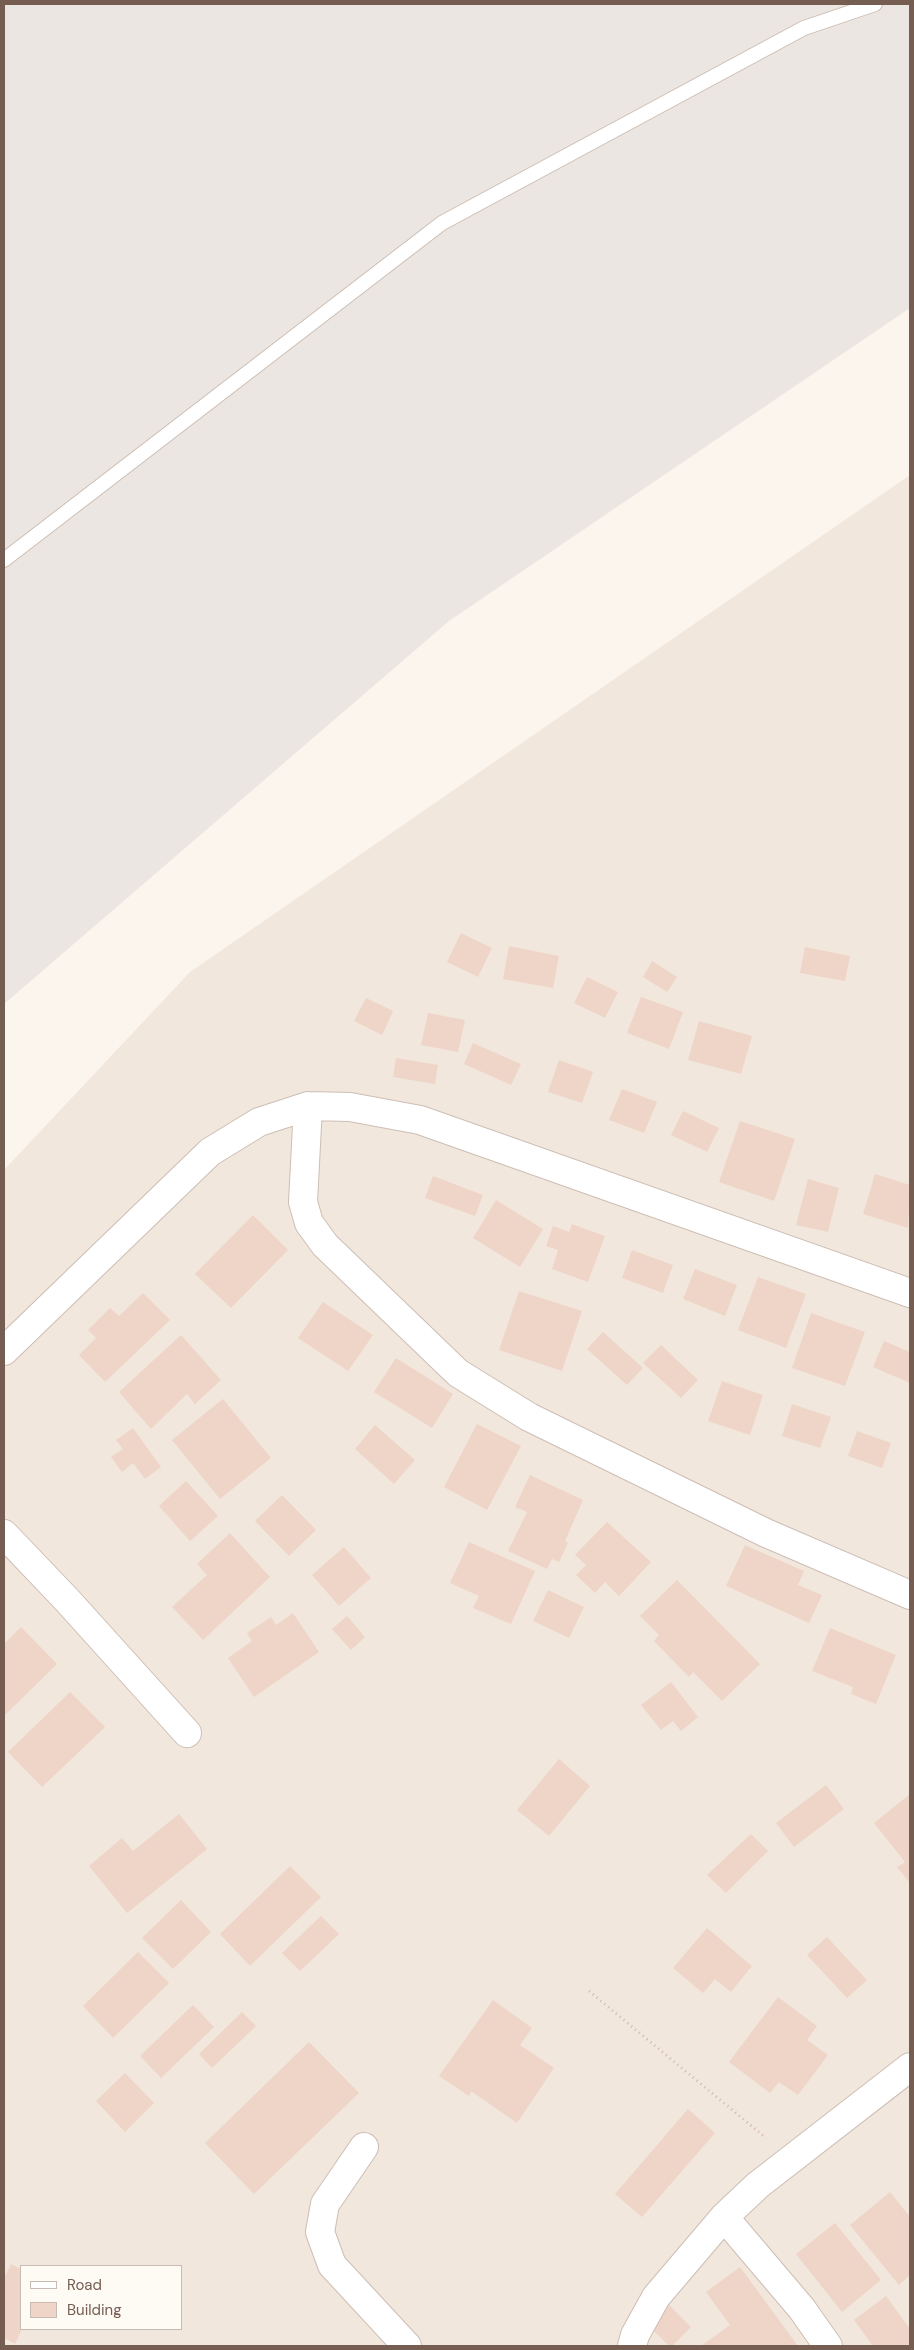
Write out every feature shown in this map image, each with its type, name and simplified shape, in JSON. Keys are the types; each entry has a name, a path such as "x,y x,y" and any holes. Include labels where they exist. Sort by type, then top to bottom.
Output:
{"street":[{"path":"4,1351 210,1152 259,1122 308,1106 350,1107 420,1120 910,1293"},
{"path":"308,1106 303,1202 308,1223 325,1245 458,1373 529,1417 766,1533 910,1595"},
{"path":"4,1534 67,1600 187,1733"},
{"path":"632,2346 635,2335 656,2297 724,2217 758,2185 910,2067"},
{"path":"364,2147 325,2204 320,2232 332,2265 407,2346"},
{"path":"724,2217 802,2309 828,2346"}],"lane":[{"path":"4,560 442,223 804,28 875,4"}],"path":[{"path":"588,1991 792,2160"}],"shaded area":[{"path":"4,4 910,4 910,308 449,621 4,1004"},
{"path":"910,475 910,2346 4,2346 4,1170 190,972"}],"building":[{"path":"461,933 492,948 478,977 447,962"},
{"path":"509,946 559,956 553,988 503,979"},
{"path":"805,947 850,956 845,981 800,973"},
{"path":"652,961 677,977 667,992 643,977"},
{"path":"587,977 618,992 605,1018 574,1003"},
{"path":"641,997 683,1012 669,1049 627,1033"},
{"path":"366,998 393,1011 382,1035 354,1021"},
{"path":"428,1013 465,1020 458,1052 421,1045"},
{"path":"699,1021 752,1036 741,1074 688,1060"},
{"path":"473,1043 521,1064 511,1085 464,1064"},
{"path":"396,1058 438,1065 435,1084 393,1077"},
{"path":"559,1060 593,1072 582,1103 548,1092"},
{"path":"622,1089 657,1102 644,1133 609,1120"},
{"path":"683,1111 719,1128 707,1152 671,1135"},
{"path":"740,1121 795,1139 774,1201 719,1182"},
{"path":"875,1174 910,1185 908,1228 863,1214"},
{"path":"433,1176 483,1195 475,1216 425,1198"},
{"path":"808,1179 839,1188 828,1232 796,1225"},
{"path":"496,1200 543,1229 520,1267 473,1238"},
{"path":"253,1215 288,1250 231,1308 195,1274"},
{"path":"572,1224 605,1236 588,1282 552,1269 558,1250 546,1246 553,1226 569,1232"},
{"path":"632,1250 673,1265 663,1293 622,1278"},
{"path":"695,1269 737,1285 725,1316 683,1299"},
{"path":"758,1277 806,1294 786,1348 738,1330"},
{"path":"519,1291 582,1311 562,1371 499,1350"},
{"path":"143,1293 170,1320 105,1382 79,1355 96,1338 88,1330 110,1308 119,1316"},
{"path":"323,1302 373,1335 348,1371 298,1338"},
{"path":"811,1313 865,1332 845,1386 792,1368"},
{"path":"603,1332 643,1368 627,1385 587,1349"},
{"path":"181,1335 221,1380 195,1404 187,1394 151,1429 119,1392"},
{"path":"884,1341 910,1352 910,1383 873,1367"},
{"path":"661,1345 698,1380 681,1398 643,1363"},
{"path":"396,1358 453,1394 432,1428 374,1392"},
{"path":"722,1381 763,1395 750,1435 708,1421"},
{"path":"223,1399 271,1458 220,1499 172,1440"},
{"path":"792,1404 831,1417 820,1448 782,1436"},
{"path":"477,1424 521,1446 487,1510 444,1487"},
{"path":"375,1425 415,1460 394,1484 355,1449"},
{"path":"133,1428 161,1467 145,1479 133,1463 122,1472 111,1457 123,1449 116,1440"},
{"path":"857,1431 891,1443 882,1468 848,1456"},
{"path":"530,1475 583,1500 565,1541 568,1543 559,1562 552,1559 547,1569 508,1551 527,1512 515,1507"},
{"path":"186,1481 218,1516 190,1541 159,1506"},
{"path":"282,1495 316,1530 289,1556 255,1521"},
{"path":"607,1522 651,1562 619,1596 605,1582 595,1593 576,1575 586,1565 575,1555"},
{"path":"230,1533 270,1577 203,1640 172,1607 207,1575 197,1564"},
{"path":"469,1542 535,1571 511,1624 473,1608 479,1596 450,1583"},
{"path":"745,1545 804,1571 798,1585 822,1595 809,1623 726,1586"},
{"path":"344,1547 371,1578 339,1606 312,1575"},
{"path":"677,1580 760,1664 722,1701 693,1672 689,1677 654,1641 659,1635 640,1616"},
{"path":"548,1590 584,1607 569,1638 533,1621"},
{"path":"293,1613 319,1652 254,1697 228,1658 252,1641 247,1633 271,1617 276,1625"},
{"path":"347,1616 365,1637 351,1650 332,1629"},
{"path":"21,1627 57,1664 4,1716 4,1644"},
{"path":"830,1628 896,1655 876,1704 851,1694 853,1687 812,1671"},
{"path":"671,1682 698,1717 681,1731 673,1721 661,1730 641,1705"},
{"path":"70,1692 105,1727 42,1787 8,1752"},
{"path":"559,1759 590,1786 549,1836 517,1810"},
{"path":"826,1785 844,1809 794,1847 776,1823"},
{"path":"910,1794 910,1883 897,1867 905,1862 874,1823"},
{"path":"179,1814 207,1849 127,1913 89,1866 122,1838 133,1851"},
{"path":"751,1834 768,1851 726,1893 707,1875"},
{"path":"290,1866 321,1897 250,1966 220,1934"},
{"path":"181,1900 211,1932 173,1969 142,1938"},
{"path":"321,1916 339,1934 300,1971 282,1953"},
{"path":"707,1928 752,1966 731,1992 715,1979 703,1993 673,1968"},
{"path":"827,1937 867,1980 847,1998 807,1955"},
{"path":"138,1952 169,1983 113,2038 83,2006"},
{"path":"778,1997 817,2026 807,2040 828,2055 798,2095 779,2082 770,2093 729,2062"},
{"path":"493,2000 532,2028 520,2045 554,2068 517,2123 471,2091 469,2096 439,2076"},
{"path":"193,2005 214,2027 161,2078 140,2056"},
{"path":"242,2012 256,2026 212,2068 199,2054"},
{"path":"309,2042 359,2093 254,2194 205,2143"},
{"path":"125,2073 154,2103 125,2132 96,2101"},
{"path":"688,2109 715,2133 642,2217 615,2194"},
{"path":"890,2192 910,2217 910,2275 899,2285 850,2225"},
{"path":"835,2223 881,2280 842,2312 796,2254"},
{"path":"11,2264 20,2268 20,2330 22,2330 15,2344 4,2338 4,2278"},
{"path":"740,2267 798,2346 701,2346 730,2325 706,2292"},
{"path":"886,2296 910,2329 910,2346 873,2346 854,2320"},
{"path":"668,2304 691,2327 672,2346 669,2346 647,2324"}]}
